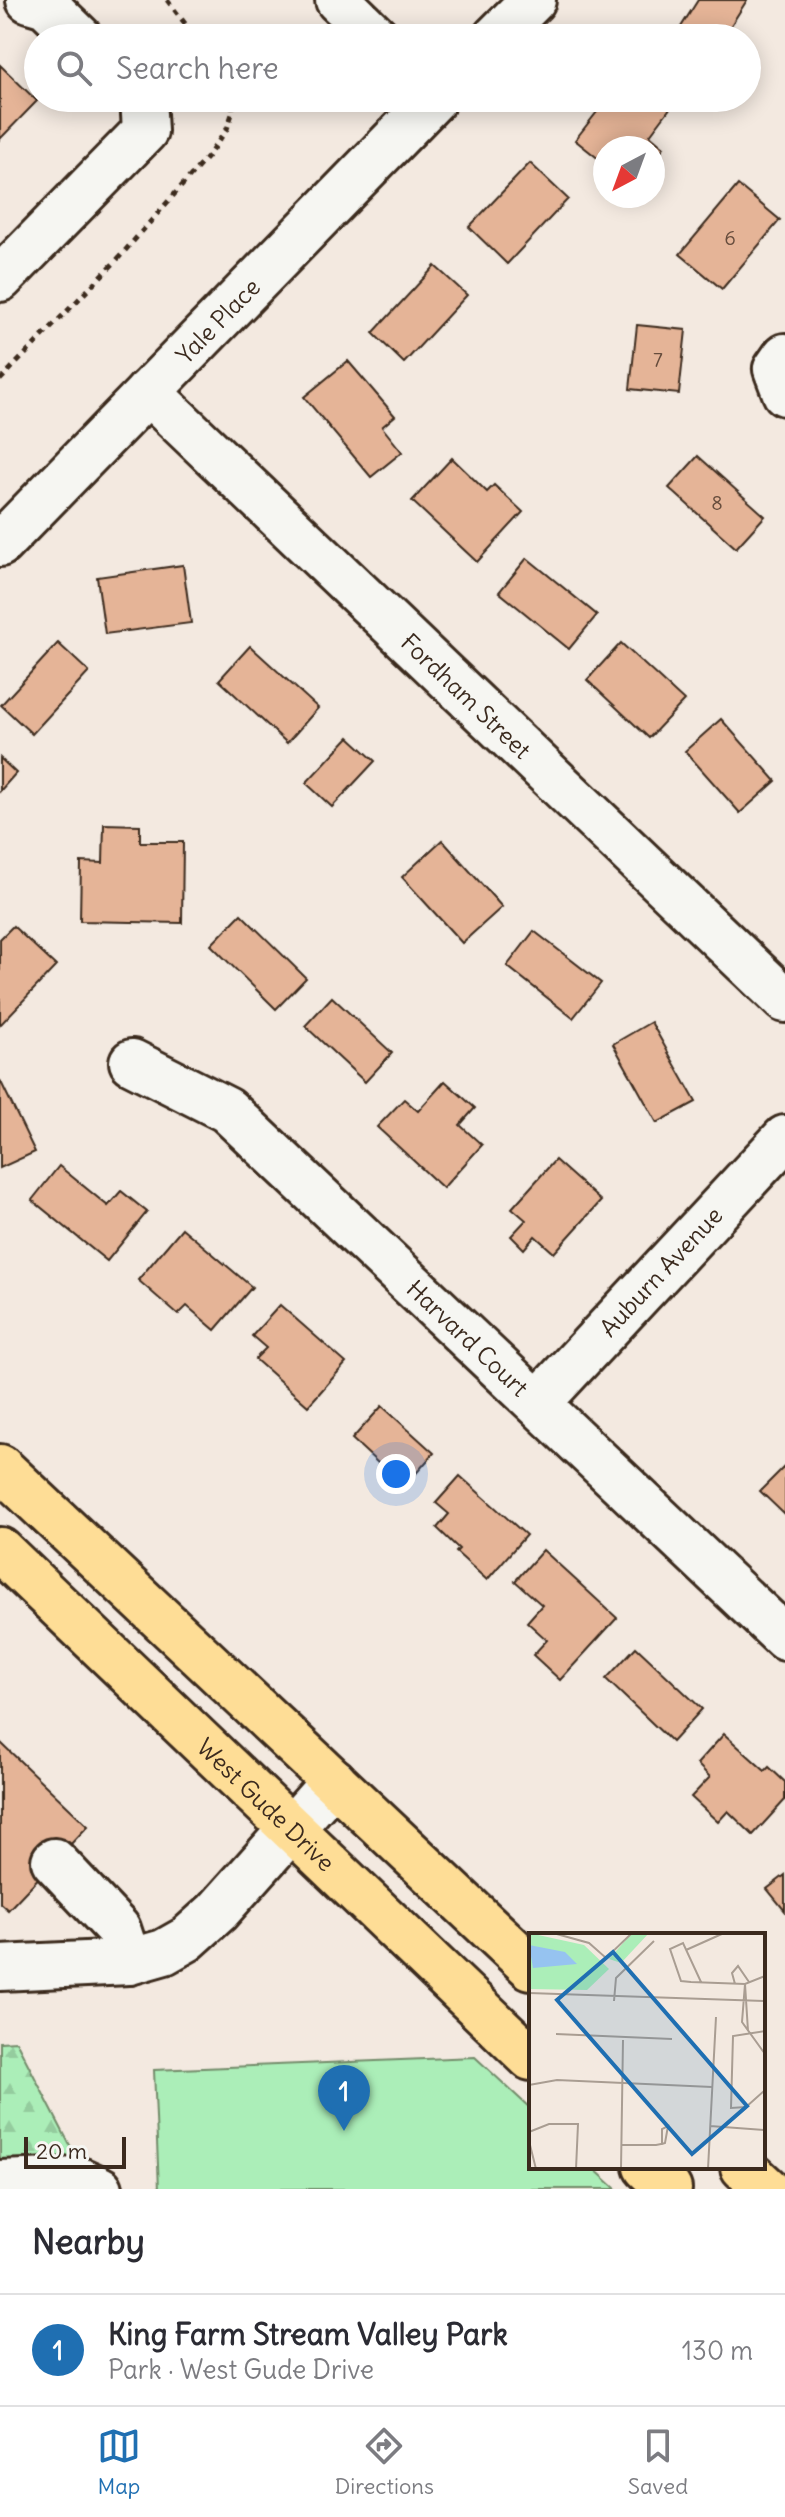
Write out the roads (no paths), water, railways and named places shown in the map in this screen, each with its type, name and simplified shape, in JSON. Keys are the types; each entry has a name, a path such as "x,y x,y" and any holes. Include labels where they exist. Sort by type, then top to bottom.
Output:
{"main road":[{"path":"0,1467 529,1965"},
{"name":"West Gude Drive","path":"0,1550 529,2056"},
{"path":"648,2169 669,2189"},
{"path":"745,2169 767,2189"}],"street":[{"path":"29,0 46,5 66,24"},
{"path":"338,0 363,24"},
{"path":"509,24 533,0"},
{"path":"0,279 145,131 144,112"},
{"name":"Yale Place","path":"0,544 421,112"},
{"path":"785,356 776,369 785,393"},
{"name":"Fordham Street","path":"148,392 785,1000"},
{"name":"Harvard Court","path":"132,1062 227,1110 785,1638"},
{"name":"Auburn Avenue","path":"538,1403 785,1138"},
{"path":"0,1968 129,1962 164,1952 187,1939 217,1912 334,1781"},
{"path":"54,1861 118,1929 129,1962"},
{"path":"0,2183 80,2184"}],"place":[{"name":"King Farm Stream Valley Park","path":"344,2131"}]}
